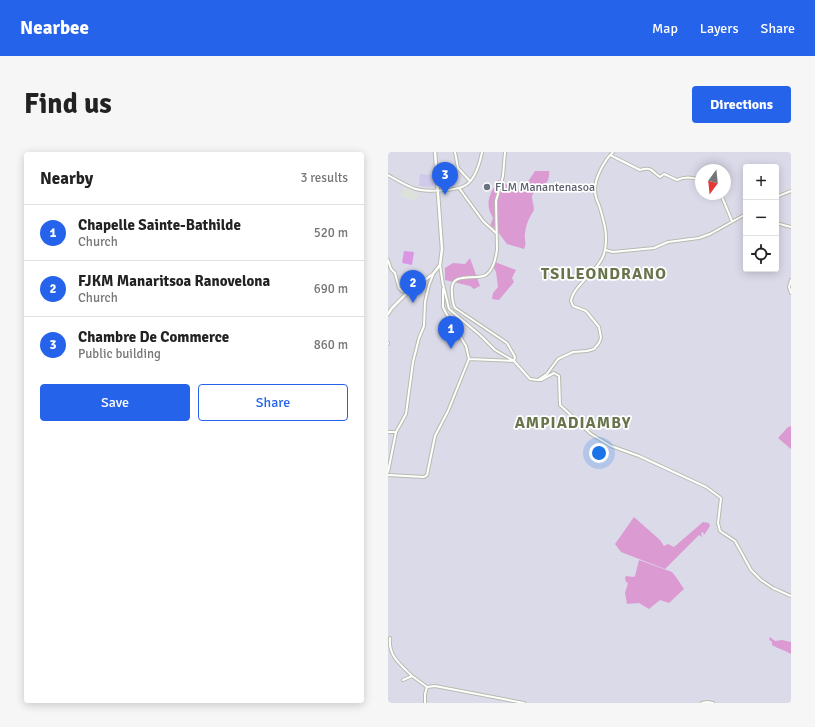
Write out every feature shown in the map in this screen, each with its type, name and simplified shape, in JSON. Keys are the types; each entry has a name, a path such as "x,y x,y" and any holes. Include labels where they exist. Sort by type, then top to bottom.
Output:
{"street":[{"path":"435,152 442,249 440,265 449,309 480,335 495,350 514,361 527,376 533,380 541,380 554,373 559,376 560,405 591,434 611,446 639,456 706,487 721,498 718,523 720,531 735,542 752,570 761,580 773,588 791,596"},
{"path":"455,152 458,168 470,181"},
{"path":"388,175 417,189 438,191 463,187 470,181 477,168 482,152"},
{"path":"505,152 503,176 496,201 496,256 491,269 484,276 463,277 456,280 452,284 451,289 453,305 455,308 507,343 515,357 514,361"},
{"path":"538,380 547,374 558,359 573,352 594,349 601,338 599,326 589,314 573,306 571,301 573,294 601,260 605,250 605,224 595,191 600,172 613,152"},
{"path":"610,155 640,170 646,168 651,169 660,176 664,174 677,180 683,177 695,178"},
{"path":"458,188 483,221 496,233"},
{"path":"779,196 791,191"},
{"path":"723,200 732,221"},
{"path":"605,250 613,252 654,248 668,242 699,238 710,234 743,216"},
{"path":"779,224 791,227"},
{"path":"388,260 391,269 395,274 399,288 407,293"},
{"path":"388,314 407,293 433,274 440,265"},
{"path":"388,472 396,432 406,414 413,362 419,338 424,326 425,302 433,274"},
{"path":"791,280 789,287 791,293"},
{"path":"388,475 424,477 427,475 435,436 448,411 469,359 466,346 443,307 443,284"},
{"path":"469,359 514,361"},
{"path":"388,432 396,432"},
{"path":"390,638 389,642 394,659 412,676 427,687 434,686 524,703"},
{"path":"403,680 412,676"},
{"path":"425,703 427,687"},
{"path":"702,703 713,703"}],"shaded area":[{"path":"535,171 549,171 549,177 545,184 533,193 532,197 534,210 526,227 524,249 507,244 495,228 490,226 493,218 490,213 489,199 498,180 521,192"},
{"path":"420,174 435,175 435,183 432,187 419,186"},
{"path":"403,187 419,193 415,201 401,196"},
{"path":"404,251 414,252 412,265 402,263"},
{"path":"470,258 480,286 474,289 470,286 445,280 445,268 453,263 465,264"},
{"path":"495,262 516,270 512,278 514,282 499,300 492,299 493,293 498,287 496,272 493,266"},
{"path":"791,426 791,449 778,438 788,427"},
{"path":"634,517 660,540 664,546 668,544 674,547 703,522 709,523 710,526 704,535 703,532 701,533 702,537 699,535 665,569 621,552 615,544"},
{"path":"639,560 672,572 684,589 669,603 660,600 649,609 639,603 627,604 625,593 628,583 626,582 625,578 626,576 635,576"},
{"path":"770,637 775,641 782,640 791,642 791,654 772,645 772,642 769,639"}],"place":[{"name":"FLM Manantenasoa","path":"487,187"},
{"name":"Chambre De Commerce","path":"445,195"},
{"name":"FJKM Manaritsoa Ranovelona","path":"413,303"},
{"name":"Chapelle Sainte-Bathilde","path":"451,349"}],"district":[{"name":"TSILEONDRANO","path":"604,273"},
{"name":"AMPIADIAMBY","path":"573,422"}]}
